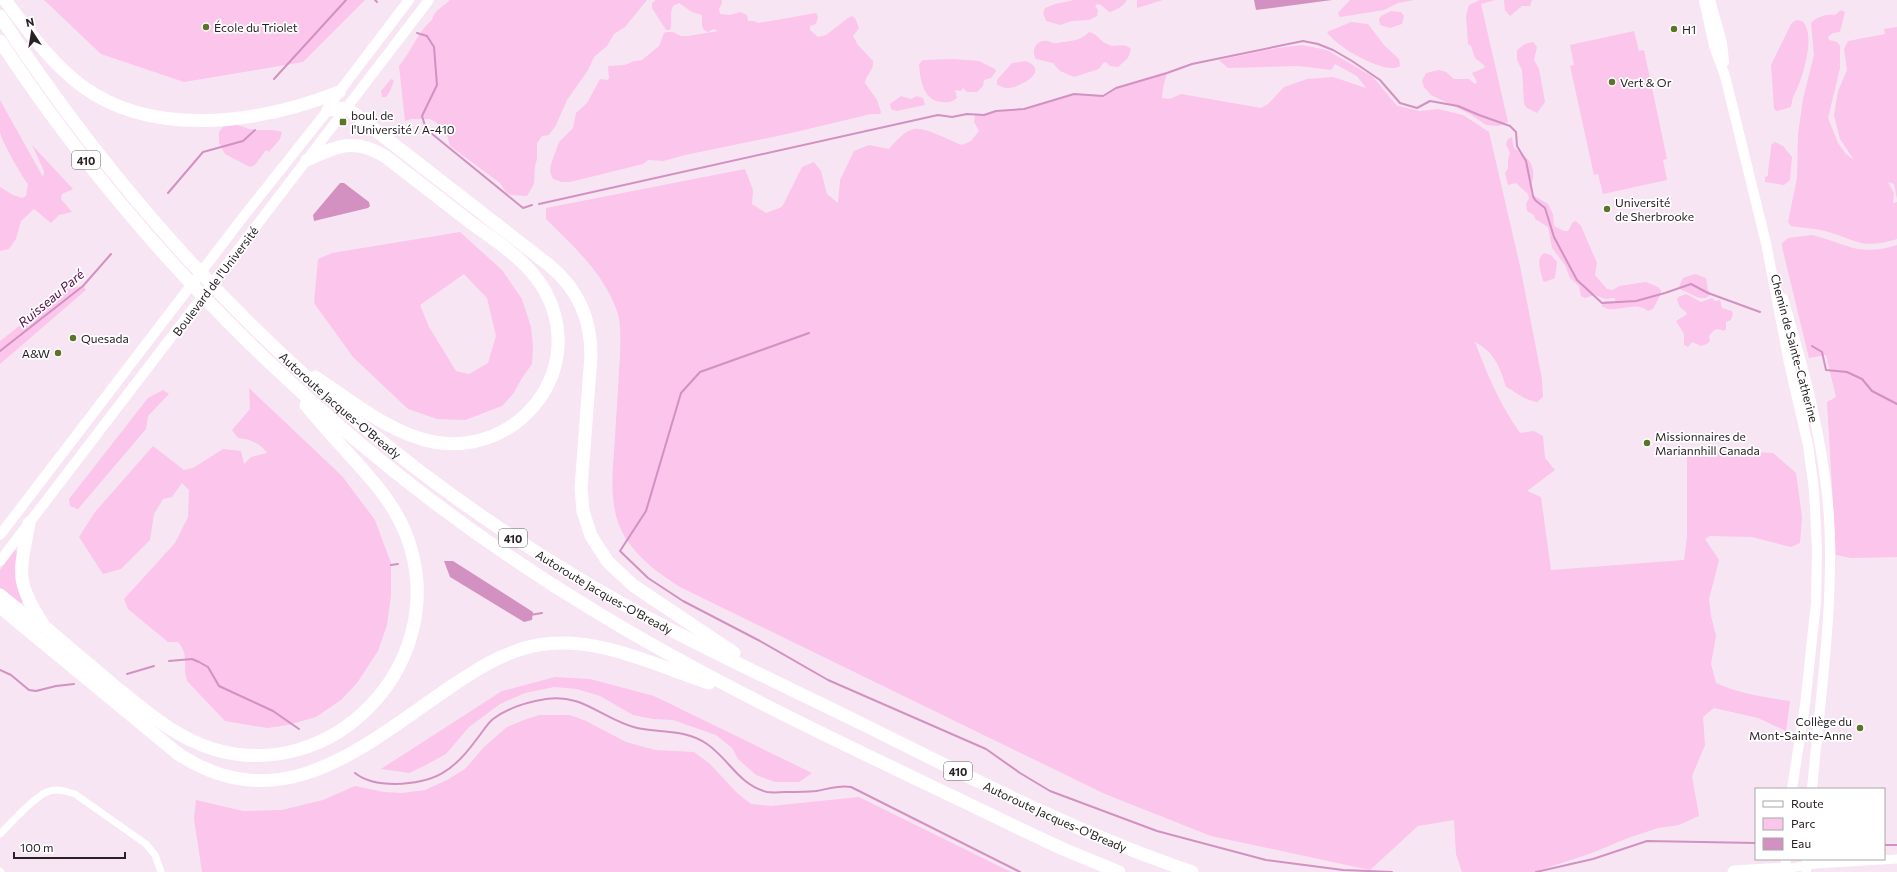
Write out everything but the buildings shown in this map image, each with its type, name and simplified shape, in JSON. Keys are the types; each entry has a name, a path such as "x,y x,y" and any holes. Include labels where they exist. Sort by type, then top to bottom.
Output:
{"highway":[{"path":"5,0 49,56 77,82 102,98 143,114 182,120 234,118 300,106 339,92"},
{"name":"Autoroute Jacques-O'Bready","path":"0,16 41,77 88,141 137,202 224,299 277,351 329,398 392,450 453,497 511,537 629,608 1058,819 1120,845 1192,872"},
{"name":"Autoroute Jacques-O'Bready","path":"0,41 47,109 90,166 126,210 216,310 271,364 379,459 490,543 556,588 625,630 744,693 1019,829 1120,872"},
{"path":"328,110 346,108 549,265 574,290 584,312 590,340 591,356 580,488 583,511 591,536 608,562 634,586 777,682"},
{"path":"277,351 393,427 424,439 452,443 472,442 488,438 515,424 540,399 548,383 555,361 557,332 550,303 536,278 512,254 386,157 375,151 362,146 345,145 332,148 306,160"},
{"path":"0,595 26,616 45,627 163,723 191,740 222,751 244,754 286,752 310,745 332,735 351,723 367,710 382,694 402,661 415,622 417,581 409,542 395,512 374,482 271,364"},
{"path":"29,523 21,561 22,580 28,600 45,627"},
{"path":"0,607 177,753 212,771 245,779 266,780 289,778 309,774 329,766 358,749 481,667 509,653 538,645 567,643 600,647 744,693"},
{"path":"1734,872 1786,867"}],"main road":[{"name":"Boulevard de l'Université","path":"1,533 247,212 328,110 339,92 409,0"},
{"name":"Boulevard de l'Université","path":"0,561 429,0"},
{"name":"Chemin de Sainte-Catherine","path":"1704,0 1714,46 1725,76 1766,243 1808,390 1820,443 1827,493 1829,590 1812,788"},
{"name":"Chemin de Sainte-Catherine","path":"1710,0 1722,43 1725,76"},
{"name":"Chemin de Sainte-Catherine","path":"1766,243 1789,363 1808,445 1816,519 1817,574 1815,611 1805,705 1792,788"}],"street":[{"path":"0,834 37,798 46,792 55,790 67,791 75,794 146,844 155,855 161,872"},
{"path":"1885,860 1897,859"},
{"path":"1786,867 1882,860"}],"green space":[{"name":"École du Triolet","path":"44,0 365,0 303,62 184,82 101,54"},
{"path":"450,0 647,0 625,27 614,34 607,46 594,57 588,70 567,100 556,125 549,135 542,136 537,143 534,184 527,196 511,195 506,192 500,183 450,146 447,135 436,122 430,119 411,119 405,121 399,66 435,14"},
{"path":"656,0 722,0 719,9 720,14 730,15 740,12 747,15 748,21 759,23 816,13 818,17 816,24 810,26 810,30 818,37 826,35 852,16 855,18 859,28 853,36 858,45 873,61 865,83 877,100 881,112 880,114 871,114 663,161 648,160 643,164 570,182 562,182 553,179 550,172 551,164 559,142 573,128 576,113 587,103 600,79 607,80 609,78 608,66 625,65 634,61 642,60 659,46 664,33 666,32 673,32 681,36 688,36 718,31 714,29 708,32 704,30 702,26 702,15 692,12 679,3 673,6 671,12 670,30 666,30 652,8 652,3"},
{"path":"1074,0 1127,0 1119,8 1109,12 1101,5 1097,4 1095,6 1098,10 1097,16 1089,20 1072,21 1060,25 1046,21 1043,13 1045,8"},
{"path":"1137,0 1163,0 1137,8"},
{"path":"1350,0 1414,0 1398,3 1384,10 1340,17 1338,13"},
{"path":"1480,0 1495,0 1481,4 1508,122 1499,126 1486,125 1470,114 1431,95 1424,87 1422,81 1426,73 1439,70 1446,72 1454,79 1469,79 1475,84 1477,82 1472,73 1484,68 1485,66 1475,58 1471,46 1468,44 1466,16 1469,5"},
{"path":"1504,0 1532,0 1530,6 1522,6 1510,16 1505,10"},
{"path":"1841,10 1845,12 1840,32 1833,33 1828,37 1829,40 1837,42 1840,46 1840,68 1828,118 1838,143 1846,154 1854,160 1840,139 1834,115 1838,91 1847,70 1844,49 1848,41 1885,34 1884,29 1897,27 1897,199 1894,184 1888,182 1894,193 1893,203 1897,202 1897,239 1875,244 1867,244 1817,229 1791,226 1788,222 1797,178 1798,134 1803,99 1814,55 1811,23 1822,16 1835,15"},
{"path":"1391,11 1401,12 1404,16 1402,24 1390,28 1380,25 1379,19 1381,16"},
{"path":"1796,20 1802,21 1806,27 1808,36 1807,58 1791,107 1777,111 1774,109 1771,65 1791,24"},
{"path":"1351,22 1368,24 1384,45 1399,59 1400,66 1393,68 1384,67 1361,58 1340,45 1327,32"},
{"name":"Vert & Or","path":"1634,31 1639,51 1644,50 1667,159 1663,160 1667,180 1603,194 1598,174 1594,175 1570,66 1574,65 1570,45"},
{"path":"1089,32 1095,34 1105,43 1113,46 1122,45 1131,49 1128,58 1118,67 1110,66 1106,62 1103,63 1099,69 1074,77 1060,71 1053,63 1036,59 1034,56 1034,49 1038,43 1044,41 1056,43 1070,41 1079,39"},
{"path":"1533,42 1537,47 1534,60 1539,69 1545,102 1537,113 1527,108 1524,104 1522,70 1517,60 1517,50 1525,44"},
{"path":"1302,45 1327,50 1373,77 1397,106 1420,111 1438,109 1463,115 1489,132 1520,266 1542,379 1543,397 1537,402 1532,401 1506,387 1499,367 1492,355 1475,342 1494,389 1506,411 1520,433 1534,431 1543,436 1545,458 1555,470 1527,491 1541,497 1551,570 1684,560 1687,536 1687,457 1694,449 1773,453 1796,473 1802,517 1800,543 1791,547 1752,537 1710,536 1705,539 1719,560 1709,599 1716,636 1711,664 1716,683 1743,692 1790,701 1786,731 1758,718 1714,708 1703,717 1705,745 1692,776 1699,816 1679,825 1658,828 1628,838 1592,853 1534,872 1462,872 1456,854 1454,820 1418,826 1370,870 1211,836 1105,794 680,587 643,559 625,537 619,526 613,501 612,489 620,351 620,327 618,314 605,286 588,262 546,219 546,208 745,169 753,190 752,204 766,213 782,207 802,167 814,162 821,171 827,194 838,203 840,180 854,151 869,145 889,149 900,137 910,130 919,129 931,132 962,145 971,141 979,131 974,122 975,115 984,115 996,111 1024,109 1074,94 1103,96 1116,88 1167,73 1162,98 1170,99 1181,94 1261,108 1268,104 1284,87 1307,79 1333,77 1366,88 1357,76 1335,64 1331,70 1299,66 1228,68 1219,60 1277,48"},
{"path":"953,59 979,61 995,69 996,71 991,78 984,80 983,86 977,92 967,92 963,88 961,91 955,90 957,98 952,101 936,101 931,98 924,88 920,76 919,64 923,60"},
{"path":"1026,61 1033,65 1035,69 1035,73 1031,78 1014,87 1004,88 997,85 997,80 1012,63"},
{"path":"391,79 394,81 390,91 386,97 382,97 381,91"},
{"path":"901,96 911,99 917,96 923,98 925,105 896,111 891,109 890,104"},
{"path":"0,100 43,177 44,171 32,145 73,189 62,194 61,199 72,212 59,215 51,223 34,209 21,221 16,239 9,249 0,251 0,187 13,195 22,198 26,196 28,184 1,136"},
{"path":"233,125 250,129 282,132 280,139 269,152 266,150 255,165 250,167 225,154 219,143 219,132 223,127"},
{"path":"1512,137 1514,148 1531,164 1533,178 1531,194 1548,204 1553,214 1554,226 1564,231 1568,231 1573,222 1576,221 1581,226 1597,263 1595,275 1607,289 1613,290 1619,286 1646,282 1658,287 1661,290 1661,294 1653,309 1648,311 1642,308 1630,307 1607,309 1602,306 1602,303 1605,301 1615,301 1615,298 1605,299 1595,295 1585,298 1581,296 1579,286 1570,278 1565,265 1552,248 1548,227 1535,219 1534,215 1527,211 1526,204 1529,198 1528,194 1516,183 1508,185 1505,173 1508,168 1510,153 1506,144 1508,139"},
{"path":"1775,142 1783,146 1792,157 1790,180 1784,185 1765,182 1765,177 1768,176 1771,145"},
{"path":"460,232 502,270 522,299 531,327 533,346 532,364 513,394 502,406 465,420 437,419 408,409 353,357 314,303 318,259 332,253","holes":["464,274 487,298 496,336 488,363 469,374 456,371 429,327 420,305"]},
{"path":"1812,235 1853,248 1872,250 1897,245 1897,557 1851,558 1836,555 1827,402 1836,397 1826,355 1809,358 1782,247 1782,243 1788,238"},
{"path":"1544,253 1551,255 1557,262 1555,278 1545,282 1543,281 1539,262"},
{"path":"1695,274 1706,278 1708,290 1711,294 1707,297 1700,298 1681,290 1679,286 1683,278"},
{"path":"83,286 86,290 0,364 0,341 67,289"},
{"path":"1686,294 1701,302 1712,298 1715,301 1720,300 1722,308 1732,311 1733,314 1731,320 1726,322 1726,329 1724,331 1718,329 1714,330 1709,336 1710,341 1707,344 1701,346 1692,342 1688,347 1684,345 1684,334 1676,321 1687,313 1680,307 1677,300 1678,297"},
{"path":"249,388 342,476 375,520 391,563 391,595 387,625 378,651 357,683 341,700 316,717 288,725 267,728 225,721 187,681 185,656 182,647 178,642 168,642 128,609 124,599 175,543 188,517 189,490 182,483 172,497 163,499 154,514 150,540 121,569 103,574 79,537 95,512 153,446 184,470 193,468 223,449 241,451 244,464 251,457 267,453 254,442 238,438 232,430 250,409"},
{"path":"163,390 169,394 148,416 146,429 78,509 70,506 69,499 148,398"},
{"path":"15,550 19,552 23,601 20,605 0,588 0,570"},
{"path":"555,677 590,679 654,696 812,773 799,782 775,782 756,775 738,759 732,748 716,735 673,720 653,719 633,715 600,696 577,689 554,687 525,693 500,704 469,727 446,754 424,766 409,773 381,769 502,691"},
{"path":"539,715 570,715 586,721 626,742 655,750 694,752 710,764 737,793 751,804 771,806 859,797 1011,872 202,872 194,819 196,800 243,811 282,810 323,800 355,786 384,792 402,793 425,790 447,780 465,769 484,747 507,727"}],"water":[{"path":"1254,0 1332,0 1256,10"},
{"path":"340,183 344,183 369,202 370,206 368,208 314,221 313,215"},
{"path":"444,561 453,561 533,612 532,620 524,622 450,577"}],"waterway":[{"name":"Ruisseau Paré","path":"274,79 346,0"},
{"name":"Ruisseau Paré","path":"417,33 427,36 434,47 437,85 422,116 426,129 523,208 532,205"},
{"path":"539,204 938,115 952,117 967,114 984,115 996,111 1024,109 1074,94 1103,96 1116,88 1192,64 1303,41 1318,44 1333,50 1352,61 1380,80 1400,103 1417,108 1430,101 1458,106 1510,126 1516,132 1517,146 1526,161 1533,196 1535,200 1545,208 1554,237 1577,280 1602,303 1636,301 1691,284 1708,293 1760,312"},
{"name":"Ruisseau Paré","path":"168,193 203,152 243,141 255,130"},
{"name":"Ruisseau Paré","path":"0,351 83,286 111,254"},
{"path":"809,333 700,372 681,393 646,511 620,551 648,578 683,601 760,641 828,680 986,749 1020,773 1050,791 1157,831 1266,860 1343,870 1392,872"},
{"path":"1812,346 1822,352 1826,370 1847,372 1862,379 1872,391 1897,404"},
{"path":"391,565 398,564"},
{"path":"530,615 542,613"},
{"path":"169,661 192,659 199,662 208,667 219,686 273,711 299,729"},
{"path":"127,674 154,666"},
{"path":"0,670 11,675 29,690 36,691 56,686 74,684"},
{"path":"355,773 374,782 384,784 409,783 432,778 451,768 468,751 486,726 505,711 525,703 559,698 582,703 614,719 637,728 673,732 699,739 715,750 742,778 757,789 767,792 808,792 837,787 851,787 1020,872"},
{"path":"1536,872 1593,859 1647,841 1755,843"},
{"path":"1885,845 1897,845"}],"place":[{"name":"École du Triolet","path":"206,27"},
{"name":"H1","path":"1674,29"},
{"name":"Vert & Or","path":"1612,82"},
{"name":"boul. de l'Université / A-410","path":"343,122"},
{"name":"Université de Sherbrooke","path":"1607,209"},
{"name":"Quesada","path":"73,338"},
{"name":"A&W","path":"58,353"},
{"name":"Missionnaires de Mariannhill Canada","path":"1647,443"},
{"name":"Collège du Mont-Sainte-Anne","path":"1860,728"}]}
